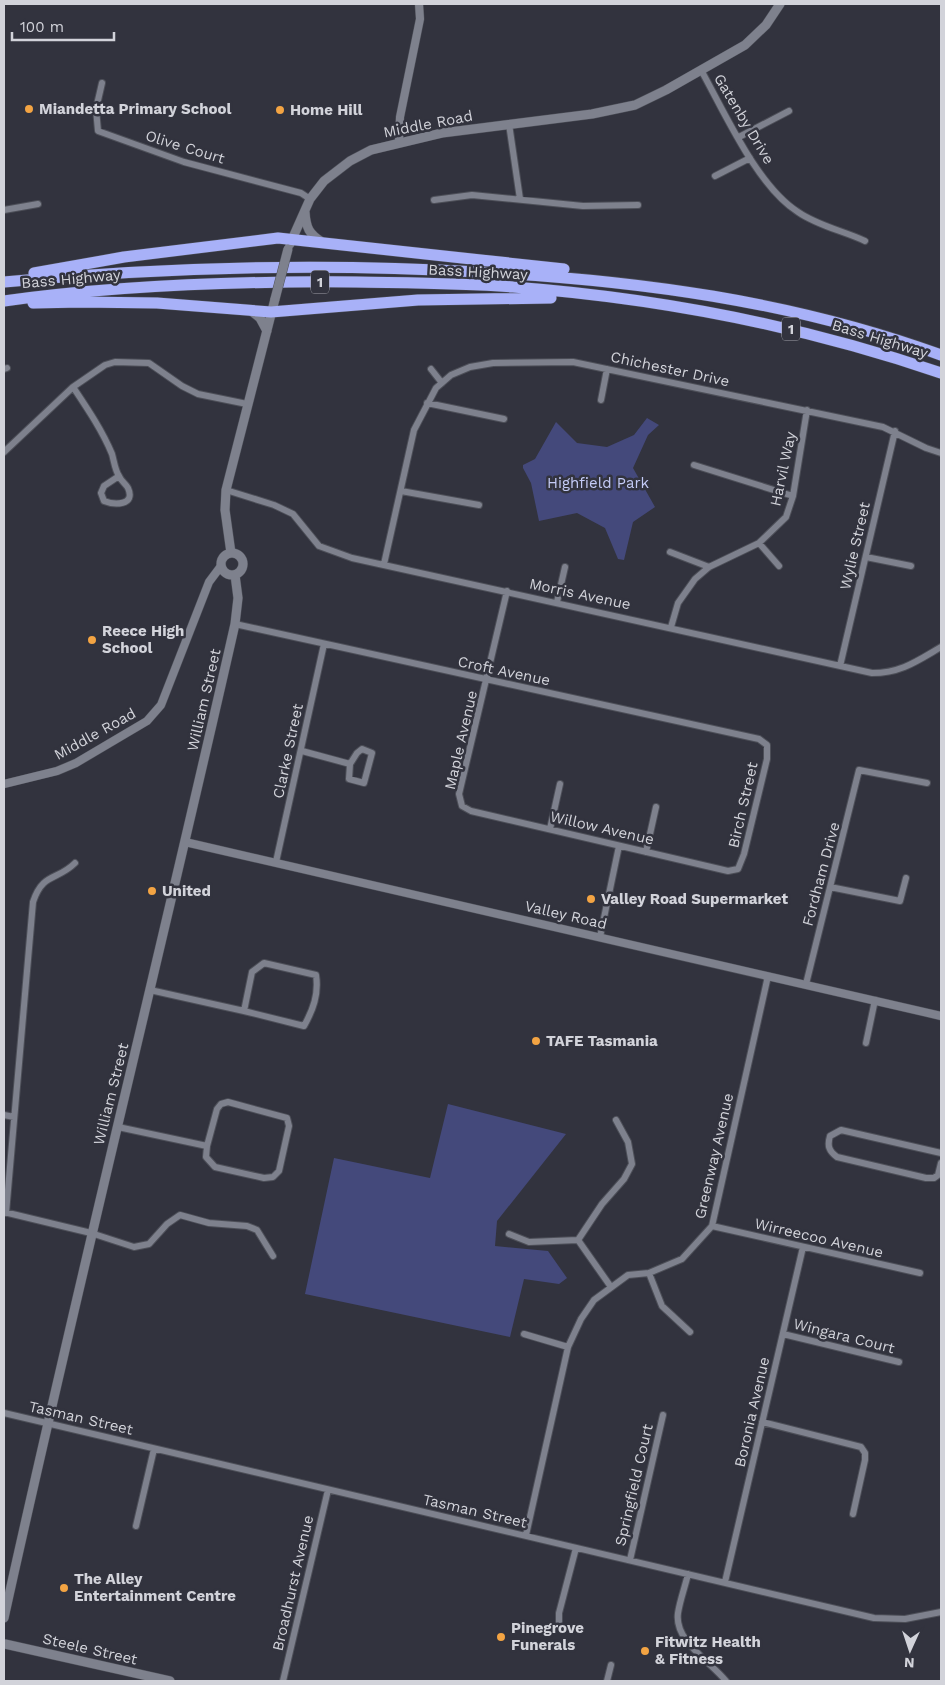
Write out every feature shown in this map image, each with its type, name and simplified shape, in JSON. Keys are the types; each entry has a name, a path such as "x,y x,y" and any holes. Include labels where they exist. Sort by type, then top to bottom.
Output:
{"highway":[{"path":"4,281 163,252 291,243 324,243 599,273 708,294"},
{"name":"Bass Highway","path":"4,281 109,272 327,266 577,277 708,294 834,321 941,355"},
{"name":"Bass Highway","path":"4,303 67,292 293,282 512,287 637,300 736,317 813,334 941,373"},
{"path":"4,303 100,302 271,312 418,300 525,297 637,300"}],"main road":[{"name":"Middle Road","path":"231,552 225,510 226,490 247,404 291,243 310,199 324,181 350,161 371,150 399,142 509,124 592,114 635,105 745,44 766,25 780,4"},
{"path":"305,210 305,223 311,235 324,243"},
{"path":"249,310 260,318 267,331"},
{"path":"231,552 238,554 243,564 241,571 235,575 224,573 221,566 222,558 231,552"},
{"name":"William Street","path":"4,1618 91,1233 186,842 235,624 238,598 235,575"},
{"name":"Steele Street","path":"4,1643 170,1681"}],"street":[{"path":"399,142 400,117 420,18 420,4"},
{"name":"Gatenby Drive","path":"701,70 750,158 790,207 800,214 865,241"},
{"name":"Olive Court","path":"102,83 96,109 98,132 184,162 301,193 310,199"},
{"path":"739,137 789,111"},
{"path":"509,124 520,199"},
{"path":"715,176 750,158"},
{"path":"434,200 472,195 583,206 638,206"},
{"path":"4,210 38,204"},
{"path":"4,452 72,387 105,365 116,362 149,362 182,386 198,394 247,404"},
{"name":"Chichester Drive","path":"384,564 414,430 436,388 451,375 470,367 493,363 573,362 883,426 926,448 941,453"},
{"path":"431,369 442,383"},
{"path":"601,400 607,369"},
{"path":"72,387 94,420 111,453 119,476 128,487 130,494 127,501 120,505 112,505 104,500 101,493 104,486 119,476"},
{"path":"427,403 504,419"},
{"name":"Harvil Way","path":"671,627 678,603 695,579 709,567 759,543 786,517 793,496 807,410"},
{"name":"Wylie Street","path":"840,666 894,431"},
{"path":"694,465 793,496"},
{"name":"Morris Avenue","path":"226,490 274,505 293,514 319,546 352,558 671,627 872,674 902,670 941,647"},
{"path":"401,491 479,505"},
{"path":"759,543 779,566"},
{"path":"670,552 709,567"},
{"path":"866,557 911,566"},
{"name":"Middle Road","path":"4,784 57,771 76,763 147,721 155,714 161,705 206,589 221,566"},
{"path":"557,602 565,567"},
{"name":"Maple Avenue","path":"462,806 459,794 507,591"},
{"name":"Croft Avenue","path":"235,624 759,739 767,745"},
{"name":"Clarke Street","path":"276,862 302,751 324,644"},
{"name":"Birch Street","path":"738,869 744,854 767,759 767,745"},
{"path":"362,749 372,753 364,783 349,779 350,764 362,749"},
{"path":"302,751 350,764"},
{"name":"Fordham Drive","path":"806,984 859,770 927,784"},
{"path":"550,829 560,784"},
{"name":"Willow Avenue","path":"462,806 471,811 728,871 738,869"},
{"path":"646,852 656,807"},
{"name":"Valley Road","path":"186,842 941,1016"},
{"path":"600,937 619,846"},
{"path":"76,863 68,870 46,880 36,892 33,902 5,1212 91,1233 134,1247 148,1244 167,1224 180,1215 209,1223 247,1226 257,1230 273,1256"},
{"path":"830,887 900,901 906,878"},
{"path":"150,990 304,1026 312,1013 318,988 316,976 264,963 252,972 244,1011"},
{"name":"Greenway Avenue","path":"526,1536 568,1347 581,1319 594,1300 628,1275 649,1272 682,1259 712,1226 768,976"},
{"path":"866,1043 875,1000"},
{"path":"228,1102 287,1118 288,1126 278,1171 273,1178 264,1178 215,1167 206,1156 207,1146 217,1109 221,1104 228,1102"},
{"path":"4,1115 14,1117"},
{"path":"578,1240 602,1204 624,1179 632,1164 628,1142 616,1120"},
{"path":"118,1127 207,1146"},
{"path":"941,1153 841,1130 830,1136 828,1143 830,1152 838,1157 926,1178 934,1178 938,1175 941,1163"},
{"name":"Wirreecoo Avenue","path":"712,1226 920,1273"},
{"path":"509,1234 529,1242 578,1240"},
{"path":"578,1240 611,1288"},
{"name":"Boronia Avenue","path":"725,1582 802,1247"},
{"path":"649,1272 662,1306 690,1332"},
{"path":"524,1334 568,1347"},
{"name":"Wingara Court","path":"783,1334 899,1362"},
{"name":"Tasman Street","path":"4,1413 874,1618 905,1619 941,1612"},
{"name":"Springfield Court","path":"630,1560 663,1415"},
{"path":"762,1422 861,1447 865,1453 865,1460 853,1514"},
{"path":"136,1526 154,1449"},
{"name":"Broadhurst Avenue","path":"283,1681 328,1490"},
{"path":"559,1626 559,1613 576,1548"},
{"path":"688,1574 678,1614 680,1629 685,1639 715,1667 726,1681"},
{"path":"607,1681 611,1665"}],"green space":[{"name":"Highfield Park","path":"647,418 659,425 648,435 633,468 655,507 633,522 624,560 618,559 605,528 577,513 539,521 531,483 523,465 535,459 556,422 577,443 607,447 634,435"},
{"path":"448,1104 566,1134 497,1221 495,1246 548,1251 567,1278 559,1284 524,1279 510,1337 305,1294 334,1158 430,1178"}],"place":[{"name":"Miandetta Primary School","path":"29,109"},
{"name":"Home Hill","path":"280,110"},
{"name":"Reece High School","path":"92,640"},
{"name":"United","path":"152,891"},
{"name":"Valley Road Supermarket","path":"591,899"},
{"name":"TAFE Tasmania","path":"536,1041"},
{"name":"The Alley Entertainment Centre","path":"64,1588"},
{"name":"Pinegrove Funerals","path":"501,1637"},
{"name":"Fitwitz Health & Fitness","path":"645,1651"}]}
